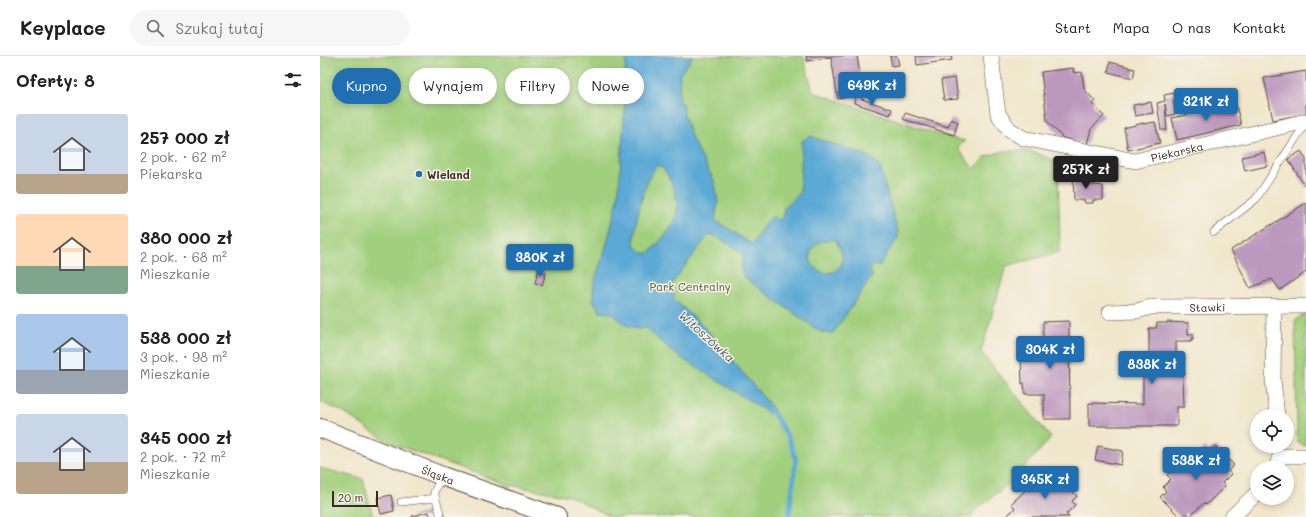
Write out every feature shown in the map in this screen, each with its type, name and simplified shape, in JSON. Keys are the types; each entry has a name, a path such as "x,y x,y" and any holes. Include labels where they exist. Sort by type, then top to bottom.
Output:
{"street":[{"name":"Piekarska","path":"991,56 998,114 1009,130 1023,138 1135,161 1306,122"},
{"name":"Stawki","path":"1110,312 1137,312 1151,307 1306,306"},
{"path":"1274,307 1273,380 1276,409"},
{"name":"Śląska","path":"320,428 442,476 557,517"},
{"path":"1279,457 1306,456"},
{"path":"1232,517 1250,500"}],"lane":[{"path":"1214,232 1256,199 1306,122"},
{"path":"441,517 434,492 442,476"},
{"path":"401,502 436,498"}],"green space":[{"name":"Park Centralny","path":"320,56 803,56 813,92 951,138 965,141 957,147 974,169 985,157 1003,151 1031,151 1058,162 1060,252 1006,266 981,352 1051,438 1013,480 971,514 973,517 611,517 570,496 509,485 388,442 341,411 320,402"},
{"path":"1306,315 1306,446 1298,443 1297,433 1295,321"},
{"path":"320,468 363,479 373,517 320,517"}],"water":[{"path":"626,56 693,56 680,74 679,102 683,103 684,115 692,139 715,183 718,203 715,220 752,244 766,223 773,216 779,220 783,218 783,209 800,192 802,141 810,136 868,156 880,167 898,232 898,238 879,266 873,265 870,271 873,275 834,332 830,334 821,332 746,279 742,274 741,265 744,255 718,237 709,235 706,238 673,282 672,288 675,295 673,298 706,329 774,410 773,413 769,413 675,354 646,328 637,329 624,324 612,313 600,312 594,302 593,291 595,279 606,247 618,199 625,104 644,104 644,68 625,68","holes":["658,165 671,182 677,204 677,213 670,229 664,236 649,253 642,253 636,247 634,242 636,223 649,178","833,239 836,240 841,251 842,264 835,271 828,273 822,272 812,263 810,256 812,249 818,243"]}],"building":[{"path":"806,56 857,56 863,94 838,99 831,57 807,61"},
{"path":"890,56 897,56 899,65 892,66"},
{"path":"916,56 951,56 952,60 917,65"},
{"path":"1110,62 1135,69 1133,78 1108,72"},
{"path":"1073,68 1074,73 1082,72 1084,89 1095,101 1092,104 1104,116 1091,129 1087,144 1063,138 1047,121 1041,72"},
{"path":"1306,71 1306,114 1273,120 1264,78"},
{"path":"955,78 958,99 944,100 941,80"},
{"path":"1174,93 1175,99 1173,100 1175,114 1167,116 1165,104 1167,130 1161,130 1157,103 1165,101 1164,95"},
{"path":"856,96 862,96 861,99 892,109 890,115 854,103"},
{"path":"1151,102 1153,113 1135,116 1133,105"},
{"path":"1225,103 1226,107 1236,105 1241,125 1177,140 1172,118 1187,115 1187,111 1195,110 1196,113 1217,109 1216,105"},
{"path":"905,113 948,127 951,119 958,122 954,135 903,119"},
{"path":"1155,122 1160,143 1128,150 1124,128 1143,123"},
{"path":"1301,151 1306,159 1306,188 1288,159"},
{"path":"1264,152 1267,166 1245,171 1242,157"},
{"path":"1073,173 1083,173 1083,180 1094,180 1093,185 1103,186 1103,200 1093,200 1093,203 1085,203 1084,200 1074,200"},
{"path":"1306,203 1306,272 1280,290 1272,279 1250,288 1231,250"},
{"path":"538,271 546,273 542,285 535,283"},
{"path":"1069,321 1070,419 1044,419 1044,394 1025,394 1024,383 1022,384 1021,358 1023,358 1024,347 1043,347 1043,322"},
{"path":"1157,323 1188,323 1188,334 1193,334 1191,341 1176,341 1176,375 1183,375 1184,407 1177,407 1177,426 1089,426 1089,403 1143,404 1143,371 1149,371 1149,328 1156,328"},
{"path":"1098,446 1123,451 1121,465 1095,460"},
{"path":"1215,446 1234,465 1228,471 1231,474 1222,483 1225,486 1206,505 1204,503 1190,516 1187,513 1180,517 1160,497 1166,491 1163,487 1171,479 1167,475 1192,452 1196,456 1205,447 1208,451"},
{"path":"1058,476 1077,496 1072,501 1075,505 1066,514 1069,517 1006,517 1015,508 1011,504 1035,481 1040,486 1049,478 1052,481"},
{"path":"391,495 394,511 381,514 377,498"},
{"path":"429,512 430,517 412,517 412,516"}],"waterway":[{"name":"Witoszówka","path":"769,409 788,437 796,459 789,517"}],"place":[{"name":"Wieland","path":"419,174"}]}
